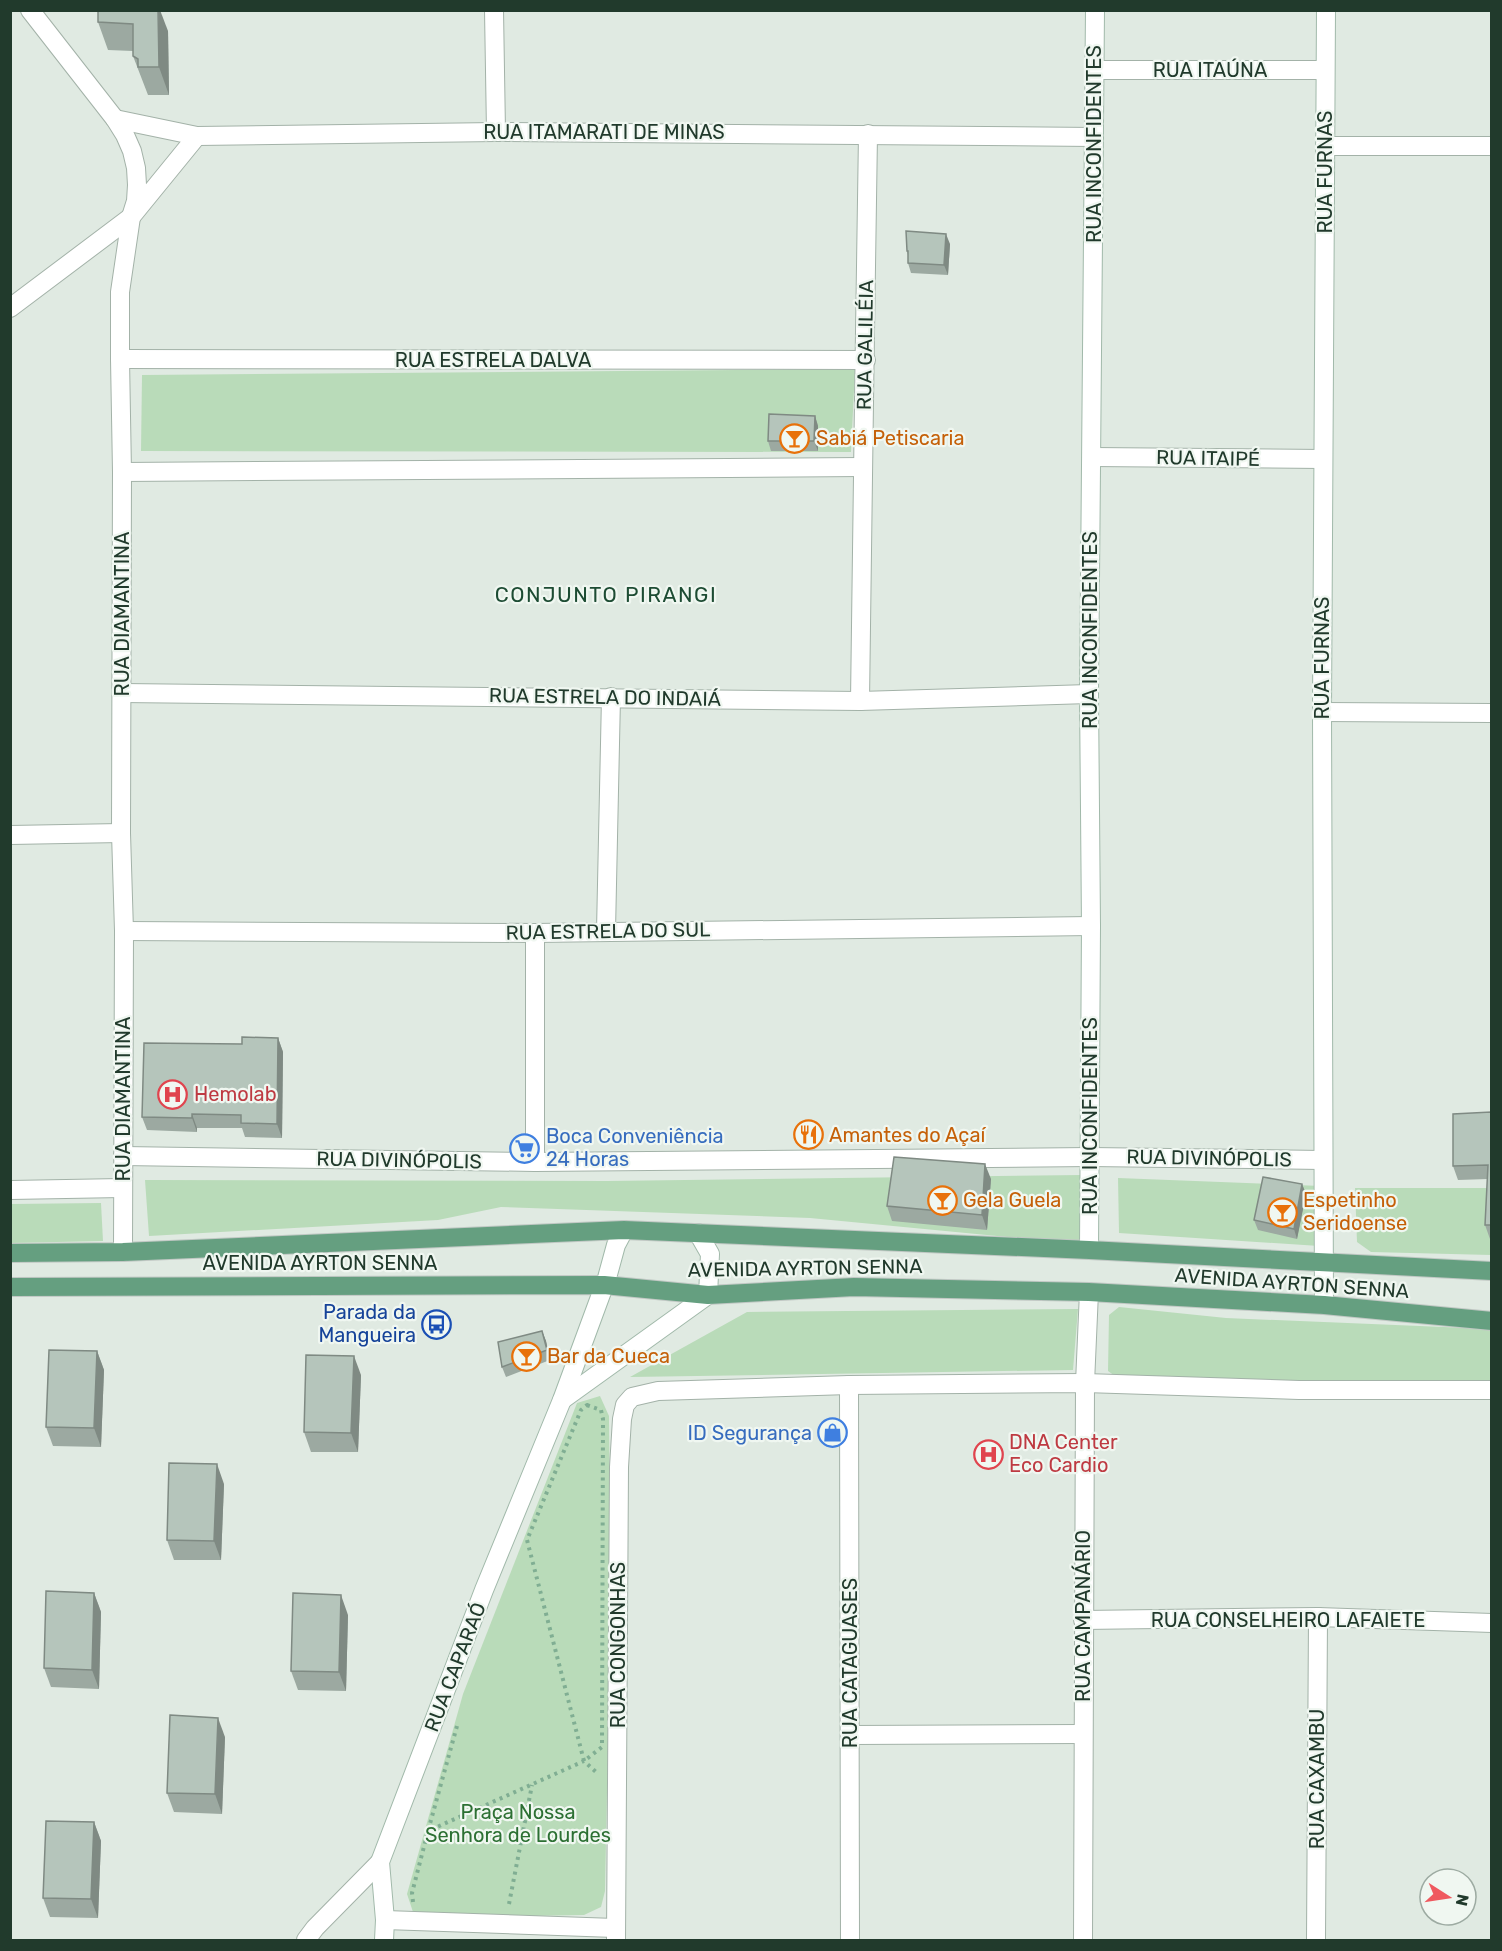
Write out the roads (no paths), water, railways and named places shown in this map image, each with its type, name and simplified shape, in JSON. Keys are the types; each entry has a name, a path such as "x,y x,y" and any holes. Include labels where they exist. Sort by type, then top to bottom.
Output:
{"main road":[{"name":"AVENIDA AYRTON SENNA","path":"10,1253 123,1252 624,1230 1089,1250 1491,1271"},
{"name":"AVENIDA AYRTON SENNA","path":"10,1287 604,1286 708,1295 854,1287 1089,1292 1324,1305 1491,1321"}],"street":[{"name":"RUA DIAMANTINA","path":"30,10 115,119 125,135 136,168 136,201 131,217 120,292 121,833 124,930 123,1252"},
{"path":"494,10 496,132"},
{"name":"RUA INCONFIDENTES","path":"1089,1250 1091,926 1089,694 1095,10"},
{"name":"RUA FURNAS","path":"1324,1305 1322,712 1326,10"},
{"name":"RUA ITAÚNA","path":"1095,70 1325,70"},
{"name":"RUA ITAMARATI DE MINAS","path":"115,119 197,136 496,132 1094,137"},
{"name":"RUA GALILÉIA","path":"860,701 868,134"},
{"path":"10,308 131,217 197,136"},
{"path":"1325,146 1491,146"},
{"name":"RUA ESTRELA DALVA","path":"120,359 866,360"},
{"name":"RUA ITAIPÉ","path":"1092,457 1323,459"},
{"path":"122,472 862,466"},
{"name":"RUA ESTRELA DO INDAIÁ","path":"122,693 860,701 1089,694"},
{"path":"606,932 611,697"},
{"path":"1322,712 1491,713"},
{"path":"10,835 121,833"},
{"name":"RUA ESTRELA DO SUL","path":"124,930 535,933 1091,926"},
{"path":"535,933 535,1162"},
{"name":"RUA DIVINÓPOLIS","path":"123,1156 535,1162 1090,1157 1322,1160"},
{"path":"10,1190 122,1188"},
{"name":"RUA CAPARAÓ","path":"384,1941 385,1920 380,1862 484,1590 562,1400 604,1286 616,1245 624,1230"},
{"path":"562,1400 708,1295 710,1254 698,1233"},
{"name":"RUA CAMPANÁRIO","path":"1083,1941 1085,1383 1089,1292"},
{"path":"849,1384 1085,1383 1299,1390 1491,1390"},
{"name":"RUA CONGONHAS","path":"616,1934 619,1467 625,1405 632,1397 658,1391 849,1384"},
{"name":"RUA CATAGUASES","path":"849,1384 850,1941"},
{"name":"RUA CONSELHEIRO LAFAIETE","path":"1083,1620 1318,1617 1491,1623"},
{"name":"RUA CAXAMBU","path":"1316,1941 1318,1617"},
{"path":"851,1735 1083,1734"},
{"path":"306,1941 315,1928 380,1862"},
{"path":"385,1920 616,1934"}],"place":[{"name":"Sabiá Petiscaria","path":"795,438"},
{"name":"Hemolab","path":"173,1094"},
{"name":"Amantes do Açaí","path":"808,1135"},
{"name":"Boca Conveniência 24 Horas","path":"525,1148"},
{"name":"Gela Guela","path":"942,1200"},
{"name":"Espetinho Seridoense","path":"1282,1212"},
{"name":"Parada da Mangueira","path":"437,1324"},
{"name":"Bar da Cueca","path":"526,1356"},
{"name":"ID Segurança","path":"833,1433"},
{"name":"DNA Center Eco Cardio","path":"988,1454"}],"district":[{"name":"CONJUNTO PIRANGI","path":"606,594"}],"park label":[{"name":"Praça Nossa Senhora de Lourdes","path":"518,1824"}]}
